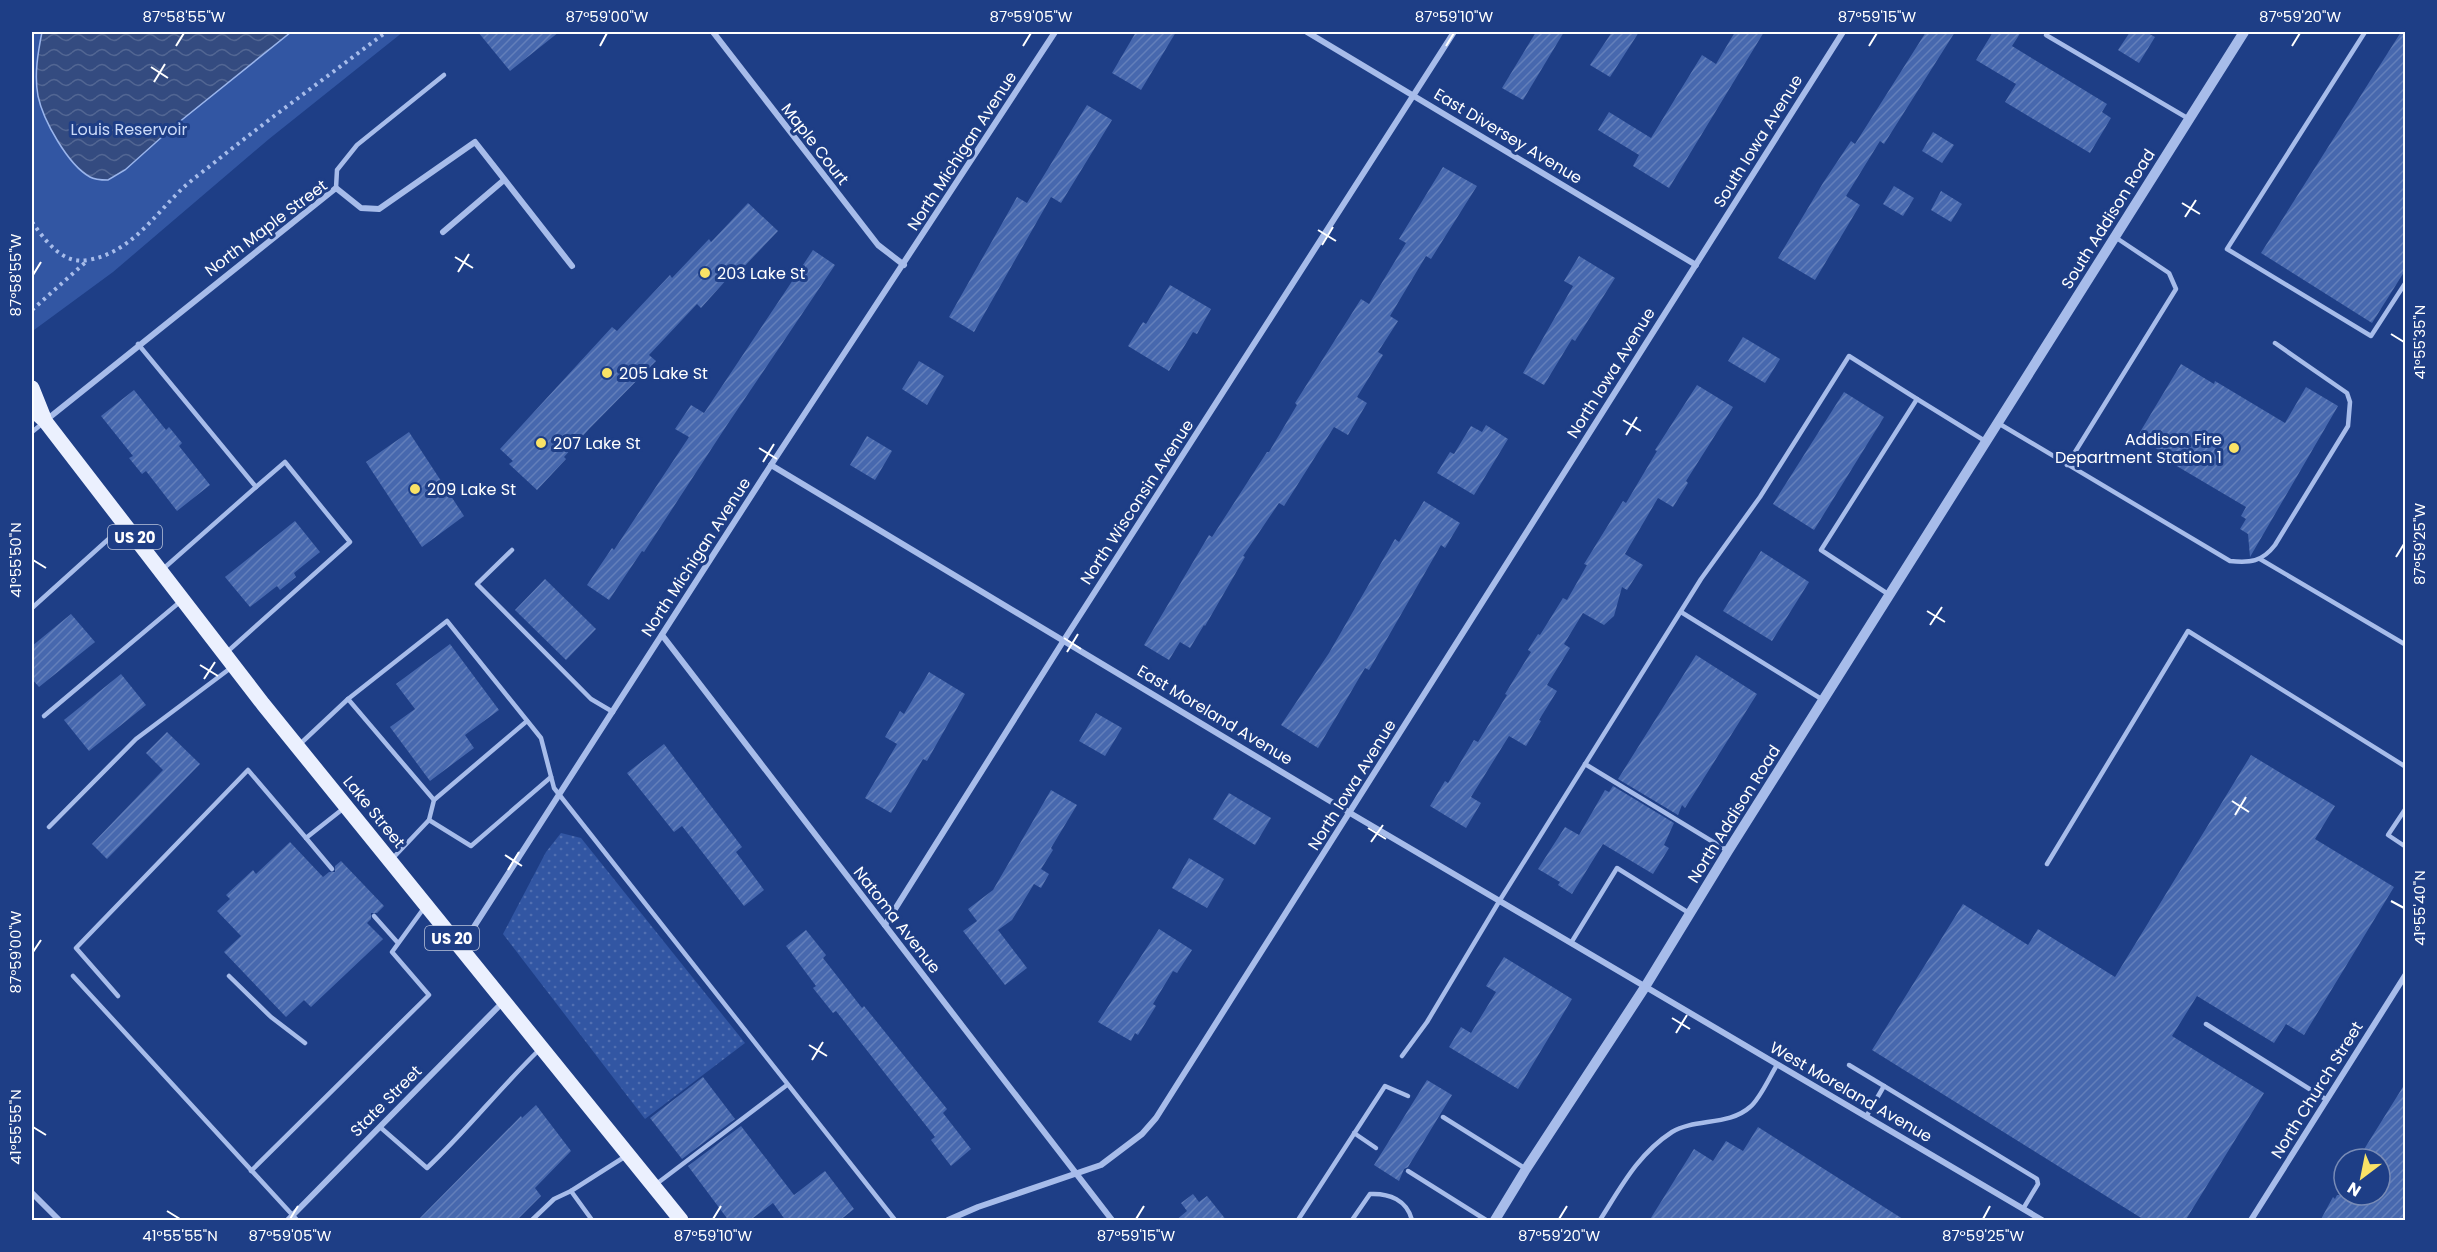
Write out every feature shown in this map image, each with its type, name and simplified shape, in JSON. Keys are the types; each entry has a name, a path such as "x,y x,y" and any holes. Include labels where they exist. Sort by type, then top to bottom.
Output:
{"main road":[{"name":"Lake Street","path":"32,388 45,421"},
{"name":"Lake Street","path":"32,410 45,421 229,660 681,1221"}],"street":[{"name":"Maple Court","path":"713,32 878,245 904,265"},
{"name":"North Michigan Avenue","path":"460,949 771,465 1055,32"},
{"name":"East Diversey Avenue","path":"1307,32 1696,265"},
{"name":"North Wisconsin Avenue","path":"885,925 1064,640 1454,32"},
{"name":"South Iowa Avenue","path":"1696,265 1843,32"},
{"name":"South Addison Road","path":"1998,423 2244,32"},
{"name":"North Maple Street","path":"45,421 138,344 336,188 361,208 379,209 475,142 572,266"},
{"path":"443,232 504,180"},
{"name":"North Iowa Avenue","path":"948,1221 978,1208 1101,1165 1118,1154 1156,1118 1696,265"},
{"name":"North Addison Road","path":"1496,1221 1526,1169 1646,987 1689,913 1998,423"},
{"name":"East Moreland Avenue","path":"771,465 1350,813 1646,987"},
{"name":"Natoma Avenue","path":"662,635 842,873 885,925 1112,1221"},
{"name":"North Church Street","path":"2251,1221 2406,974"},
{"name":"West Moreland Avenue","path":"1646,987 2042,1221"},
{"name":"State Street","path":"293,1219 504,1001"},
{"path":"32,1193 59,1221"}],"lane":[{"path":"2365,32 2227,249 2371,336 2406,282"},
{"path":"2046,35 2189,119"},
{"path":"336,188 337,170 357,145 444,75"},
{"path":"2067,465 2176,289 2169,273 2115,237"},
{"path":"1998,423 2230,561 2250,563 2267,556 2276,545 2348,426 2350,402 2347,393 2275,343"},
{"path":"138,344 256,487"},
{"path":"1402,1056 1427,1022 1500,900 1681,612 1760,497 1849,356 1985,442"},
{"path":"1890,595 1821,550 1917,399"},
{"path":"32,432 45,421"},
{"path":"49,827 136,739 229,660 350,542 285,462 161,571"},
{"path":"32,608 125,525"},
{"path":"512,550 477,584 591,699 613,712"},
{"path":"2260,559 2406,645"},
{"path":"44,716 183,600"},
{"path":"1681,612 1823,700"},
{"path":"298,746 348,699 447,621 541,738 554,788 895,1221"},
{"path":"2047,864 2188,631 2406,767"},
{"path":"348,699 434,800"},
{"path":"390,861 429,820 434,800 527,721"},
{"path":"1585,764 1728,851"},
{"path":"118,996 76,948 248,770 332,869"},
{"path":"429,820 471,846 551,777"},
{"path":"306,838 346,806"},
{"path":"2406,808 2388,835 2406,847"},
{"path":"1572,942 1617,868 1689,913"},
{"path":"251,1171 429,995 392,952 426,906"},
{"path":"374,916 398,943"},
{"path":"73,976 293,1219"},
{"path":"229,976 271,1017 305,1043"},
{"path":"2206,1024 2327,1100"},
{"path":"380,1127 427,1168 448,1148 503,1085 541,1048"},
{"path":"1600,1221 1637,1162 1653,1146 1675,1130 1731,1118 1751,1107 1777,1065"},
{"path":"1850,1065 2037,1179 2038,1184 2023,1209"},
{"path":"653,1186 787,1086"},
{"path":"1298,1221 1384,1086 1408,1096"},
{"path":"1866,1116 1884,1086"},
{"path":"1443,1117 1526,1169"},
{"path":"1354,1133 1376,1148"},
{"path":"532,1221 554,1199 571,1191 628,1155"},
{"path":"1408,1171 1486,1221"},
{"path":"571,1191 592,1221"},
{"path":"1352,1221 1370,1194 1384,1193 1406,1206 1412,1221"}],"path":[{"path":"32,310 87,261 121,248 135,237 183,188 386,32"},
{"path":"32,222 57,252 71,259 87,261"}],"green space":[{"name":"Louis Reservoir","path":"32,32 403,32 269,139 113,272 34,330 32,327"},
{"path":"561,833 581,838 745,1043 645,1119 503,934 546,852"}],"water":[{"path":"42,32 291,32 173,127 125,170 108,180 101,180 90,177 73,163 45,117 38,96 36,80"}],"building":[{"path":"478,32 559,32 510,71"},
{"path":"1136,32 1176,32 1141,90 1112,73"},
{"path":"1536,32 1564,32 1523,100 1502,88"},
{"path":"1612,32 1639,32 1610,77 1590,65"},
{"path":"1735,32 1764,32 1669,188 1633,166 1639,155 1598,130 1609,112 1651,138 1702,55 1716,64"},
{"path":"1926,32 1955,32 1884,144 1880,141 1846,196 1860,205 1815,280 1778,258 1823,183 1851,141 1855,144"},
{"path":"1993,32 2021,32 2012,46 2107,104 2102,112 2111,118 2090,153 2005,102 2016,84 1976,60"},
{"path":"2130,32 2146,32 2155,37 2139,63 2118,50"},
{"path":"2401,32 2406,32 2406,269 2372,323 2261,253"},
{"path":"1087,105 1112,120 1061,203 1051,197 974,332 949,317 1017,197 1027,203"},
{"path":"1933,132 1954,145 1942,163 1922,151"},
{"path":"1443,167 1477,186 1431,259 1426,256 1390,316 1398,321 1378,352 1383,355 1357,397 1367,403 1348,435 1334,427 1284,506 1279,503 1243,556 1245,557 1190,648 1180,642 1169,660 1144,645 1209,535 1212,537 1269,452 1297,405 1295,403 1361,299 1369,304 1406,243 1399,239"},
{"path":"1894,186 1914,198 1903,216 1883,204"},
{"path":"1941,191 1962,204 1951,222 1931,210"},
{"path":"748,203 778,231 739,272 736,269 701,308 697,304 649,355 656,361 589,429 564,457 566,459 537,490 509,464 513,461 500,449 612,327 617,331 670,275 672,278"},
{"path":"813,250 835,265 644,552 642,551 609,600 587,585 612,548 614,550 689,437 675,429 691,405 704,413"},
{"path":"1579,256 1615,278 1575,341 1572,339 1544,385 1523,373 1573,286 1564,281"},
{"path":"1170,285 1211,309 1197,334 1193,332 1169,371 1128,346 1143,322 1146,324"},
{"path":"1743,337 1780,359 1765,383 1728,361"},
{"path":"919,361 944,376 927,405 902,389"},
{"name":"Addison Fire Department Station 1","path":"2181,364 2214,384 2215,381 2285,423 2306,387 2338,406 2250,557 2248,534 2240,529 2246,519 2241,516 2246,507 2170,462 2172,458 2137,437"},
{"path":"1697,385 1733,407 1686,481 1688,483 1673,507 1658,498 1625,554 1643,565 1627,590 1622,587 1614,616 1604,625 1583,613 1564,644 1570,648 1547,685 1557,691 1539,720 1541,721 1526,746 1509,736 1471,797 1481,803 1466,828 1430,806 1445,781 1448,783 1474,740 1478,742 1531,652 1528,650 1563,598 1567,600 1587,565 1584,564 1623,501 1626,503 1657,451 1655,450"},
{"path":"134,390 166,430 169,427 182,443 179,446 210,485 177,511 146,471 142,474 129,458 133,456 101,416"},
{"path":"1844,392 1884,417 1814,530 1773,504"},
{"path":"1486,425 1508,439 1474,495 1437,473 1450,452 1454,454 1471,426 1482,432"},
{"name":"209 Lake St","path":"409,432 464,516 422,547 366,462"},
{"path":"867,436 892,451 875,480 850,465"},
{"path":"1424,501 1460,523 1445,548 1441,545 1369,670 1365,668 1318,748 1281,725 1329,653 1395,539 1399,542"},
{"path":"295,521 320,552 294,573 296,577 280,590 277,586 250,607 225,577"},
{"path":"1761,551 1809,582 1772,641 1723,611"},
{"path":"545,579 596,629 566,660 515,610"},
{"path":"71,614 95,642 39,687 32,679 32,646"},
{"path":"450,644 499,710 465,735 474,748 430,781 390,727 415,709 396,684"},
{"path":"1696,655 1757,694 1685,808 1682,805 1678,815 1618,779"},
{"path":"929,672 965,694 927,761 923,759 891,813 865,798 897,744 885,737 900,711 904,714"},
{"path":"121,674 146,705 89,751 64,720"},
{"path":"1096,713 1122,728 1105,756 1079,741"},
{"path":"167,732 200,764 107,859 92,844 163,770 146,753"},
{"path":"664,744 742,847 736,852 764,890 744,906 682,826 674,832 627,773"},
{"path":"2251,755 2335,806 2315,839 2394,887 2304,1035 2286,1024 2274,1043 2197,996 2172,1036 2264,1093 2185,1221 2146,1221 1872,1050 1963,904 2028,945 2038,929 2115,977"},
{"path":"1613,786 1674,823 1664,845 1669,848 1653,874 1603,844 1572,894 1558,885 1560,882 1538,869 1565,827 1579,835 1605,790 1609,792"},
{"path":"1051,790 1077,805 1041,869 1049,874 1041,888 1034,884 1012,920 998,930 1027,968 1005,985 963,931 977,921 968,909 993,890"},
{"path":"1229,793 1271,818 1255,845 1213,819"},
{"path":"290,842 323,877 329,872 335,872 335,866 341,861 384,906 377,913 371,913 371,919 367,923 383,939 311,1007 304,1000 286,1017 224,952 241,936 217,911 230,899 226,895 253,870 256,874"},
{"path":"1189,858 1224,879 1207,908 1172,888"},
{"path":"1159,929 1192,950 1177,973 1173,971 1153,1004 1156,1006 1138,1035 1135,1033 1131,1041 1098,1022"},
{"path":"806,930 826,955 823,958 862,1008 864,1006 947,1109 943,1113 971,1149 951,1166 931,1140 935,1137 836,1011 833,1013 813,988 816,986 786,946"},
{"path":"1504,957 1572,999 1518,1089 1449,1047 1461,1027 1471,1033 1496,992 1486,986"},
{"path":"703,1077 735,1119 682,1159 650,1118"},
{"path":"1427,1080 1452,1095 1408,1167 1404,1169 1399,1181 1374,1165"},
{"path":"2406,1082 2406,1221 2320,1221 2332,1199 2332,1207 2392,1207 2392,1147 2365,1147"},
{"path":"536,1105 571,1151 535,1188 541,1196 516,1221 417,1221 521,1116 522,1118"},
{"path":"741,1126 794,1195 825,1171 854,1209 839,1221 786,1221 773,1203 749,1221 729,1221 688,1166"},
{"path":"1758,1127 1906,1221 1649,1221 1694,1149 1713,1161 1726,1141 1743,1151"},
{"path":"1193,1194 1199,1202 1207,1196 1227,1221 1175,1221 1187,1211 1181,1203"}],"place":[{"name":"203 Lake St","path":"705,273"},
{"name":"205 Lake St","path":"607,373"},
{"name":"207 Lake St","path":"541,443"},
{"name":"Addison Fire Department Station 1","path":"2234,448"},
{"name":"209 Lake St","path":"415,489"}]}
